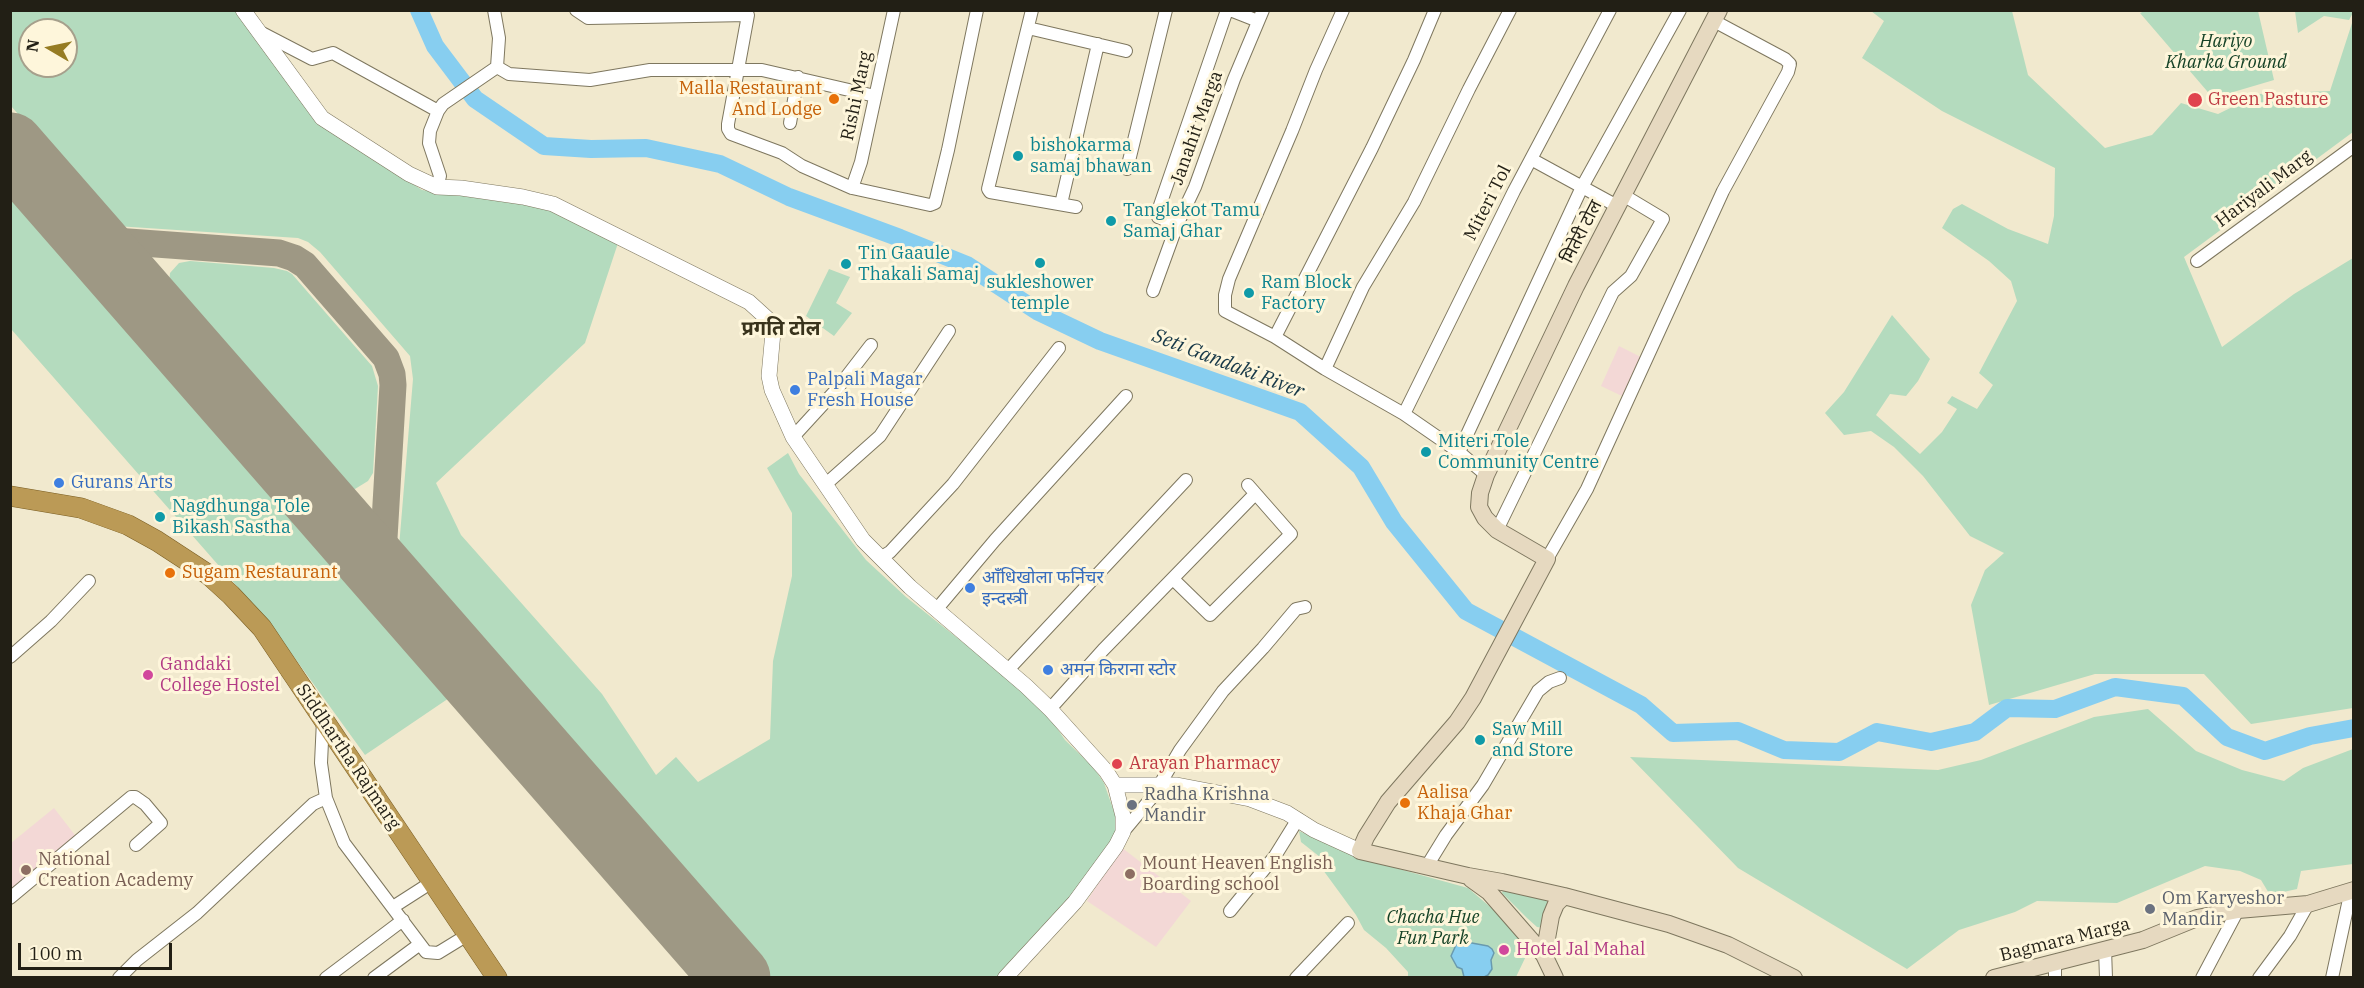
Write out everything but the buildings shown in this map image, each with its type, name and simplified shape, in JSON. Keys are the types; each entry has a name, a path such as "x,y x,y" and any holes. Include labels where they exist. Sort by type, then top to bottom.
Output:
{"highway":[{"name":"Siddhartha Rajmarg","path":"10,496 54,502 108,517 156,540 209,575 262,628 497,978"}],"main road":[{"name":"मितेरी टोल","path":"1497,530 1485,519 1479,507 1480,493 1486,475 1620,200 1717,16"},
{"path":"1497,530 1547,559 1468,706 1388,802 1360,850 1564,896 1669,924 1717,941 1771,974 1794,978"},
{"path":"1468,876 1489,892 1544,955 1555,978"},
{"name":"Bagmara Marga","path":"1994,978 2055,970 2105,950 2143,940 2197,918 2238,910 2308,904 2352,890"},
{"path":"1544,955 1551,916 1556,904 1564,896"}],"street":[{"path":"243,10 322,118 409,174 437,187 482,191 553,204 749,302 771,322 773,332 769,376 772,390 793,437 863,540 936,610 1050,709 1106,771 1114,784 1123,816 1123,832"},
{"path":"437,187 440,176 429,143 430,131 438,111 493,71 499,38 494,10"},
{"path":"576,10 588,18 748,15 740,70 728,124 731,134 782,153 802,166 852,188 923,205 933,205 948,150 977,10"},
{"name":"Rishi Marg","path":"852,188 861,162 894,10"},
{"path":"1032,10 988,189 990,192 1076,207"},
{"path":"1128,169 1166,10"},
{"path":"1177,225 1158,217 1157,214 1228,10 1260,16"},
{"path":"1343,10 1229,279 1225,295 1225,311 1275,337 1325,369 1404,414 1459,452 1486,475"},
{"path":"1275,337 1372,148 1435,10"},
{"path":"1325,369 1363,286 1414,202 1510,10"},
{"name":"Miteri Tol","path":"1404,414 1531,159 1610,10"},
{"name":"मितेरी टोल","path":"1459,452 1582,187 1680,10"},
{"name":"Janahit Marga","path":"1153,291 1260,16"},
{"path":"1547,559 1587,489 1724,191 1788,72 1790,64 1785,59 1717,16"},
{"path":"1028,28 1126,51"},
{"path":"256,30 312,59 333,53 438,111"},
{"path":"1061,204 1098,44"},
{"path":"493,71 590,80 650,70 762,70 875,96"},
{"path":"790,123 798,77"},
{"name":"Hariyali Marg","path":"2197,261 2354,146"},
{"path":"1497,530 1613,292 1631,276 1663,219 1620,200 1582,187 1531,159"},
{"path":"825,484 880,436 949,330"},
{"path":"793,437 837,388 871,345"},
{"path":"880,558 890,552 952,484 1059,348"},
{"path":"936,610 995,540 1126,396"},
{"path":"1007,671 1186,480"},
{"path":"1050,709 1173,579 1251,490 1291,534 1210,615 1173,579"},
{"path":"10,657 51,621 89,581"},
{"path":"1005,978 1075,902 1116,846 1123,832 1161,784 1180,750 1223,691 1296,609 1305,607"},
{"path":"1427,866 1446,835 1483,785 1538,691 1549,682 1560,678"},
{"path":"323,719 321,763 326,798 344,843 426,952 438,953 469,934"},
{"path":"1114,784 1161,784 1250,799 1298,819 1333,840 1360,850"},
{"path":"10,898 131,797 145,804 161,823 136,845"},
{"path":"119,978 137,960 197,913 313,804 326,798"},
{"path":"1230,910 1275,856 1298,819"},
{"path":"393,907 432,882"},
{"path":"2332,978 2352,890"},
{"path":"2259,978 2290,936 2308,904"},
{"path":"2202,978 2238,910"},
{"path":"326,978 403,920"},
{"path":"1296,978 1348,923"},
{"path":"374,978 420,944"},
{"path":"2105,950 2106,978"}],"shaded area":[{"path":"1619,346 1645,359 1626,398 1601,386"},
{"name":"National Creation Academy","path":"54,808 78,839 11,896 11,843"},
{"name":"Mount Heaven English Boarding school","path":"1121,847 1191,901 1156,947 1087,901"}],"green space":[{"name":"Hariyo Kharka Ground","path":"2147,10 2258,11 2274,80 2213,98 2140,13"},
{"path":"10,11 238,11 315,119 422,190 553,209 618,243 585,343 436,483 461,535 602,694 656,775 676,757 698,782 770,739 773,661 792,576 792,513 767,468 788,453 799,474 866,560 906,597 1035,700 1065,740 1094,768 1104,783 1118,823 1116,835 1074,897 999,977 770,977 399,547 413,379 410,356 320,252 308,242 298,238 116,226 11,106"},
{"path":"1871,11 2012,11 2028,75 2105,148 2152,135 2181,103 2218,114 2259,94 2330,91 2353,20 2353,132 2184,257 2222,347 2294,294 2353,258 2353,708 2251,724 2204,674 2095,674 1989,705 1971,605 1985,570 2004,553 1970,536 1923,476 1894,447 1871,431 1844,435 1825,413 1844,392 1892,315 1930,359 1918,381 1906,396 1890,394 1876,415 1920,454 1942,432 1957,409 1947,403 1952,396 1977,409 1993,385 1979,373 2017,301 2011,281 1989,261 1942,228 1953,209 1962,204 2008,229 2048,244 2054,216 2055,168 1942,111 1862,58 1884,21"},
{"name":"Hariyo Kharka Ground","path":"2295,11 2354,11 2349,20 2324,16 2298,33"},
{"path":"10,186 455,694 365,755 270,624 11,329"},
{"path":"190,261 287,271 372,366 378,386 373,473 368,481 355,489 339,487 171,295 170,273 179,263"},
{"path":"829,269 850,277 836,303 852,313 834,336 806,316"},
{"path":"2148,709 2196,751 2242,770 2284,781 2303,768 2353,749 2353,864 2301,871 2297,889 2270,895 2261,880 2240,871 2205,866 2117,903 2037,901 2015,912 1959,930 1907,969 1738,868 1630,757 1938,770 1981,760 2094,717"},
{"name":"Chacha Hue Fun Park","path":"1299,831 1370,861 1468,888 1501,916 1525,942 1527,954 1516,977 1408,977 1408,972 1386,948 1364,930 1356,915 1323,870 1320,857 1301,842"},
{"path":"1503,890 1546,899 1548,903 1544,928 1537,927 1527,918 1502,893"}],"water":[{"path":"1461,941 1488,946 1492,949 1494,953 1491,960 1492,969 1488,975 1464,977 1462,969 1457,967 1451,956 1456,945"}],"waterway":[{"name":"Seti Gandaki River","path":"419,10 435,46 475,99 544,146 591,149 646,148 720,164 789,197 967,265 1037,311 1100,341 1300,412 1361,467 1394,522 1466,611 1641,705 1673,733 1738,731 1784,750 1839,752 1877,732 1931,742 1975,732 2007,708 2055,709 2115,687 2183,696 2227,737 2265,751 2310,736 2354,728"}],"taxiway":[{"path":"81,228 92,235 115,241 279,253 305,265 386,358 392,374 384,538 385,565 391,583"}],"runway":[{"path":"10,147 736,978"}],"place":[{"name":"Malla Restaurant And Lodge","path":"834,99"},
{"name":"Green Pasture","path":"2195,100"},
{"name":"bishokarma samaj bhawan","path":"1018,156"},
{"name":"Tanglekot Tamu Samaj Ghar","path":"1111,221"},
{"name":"sukleshower temple","path":"1040,263"},
{"name":"Tin Gaaule Thakali Samaj","path":"846,264"},
{"name":"Ram Block Factory","path":"1249,293"},
{"name":"Palpali Magar Fresh House","path":"795,390"},
{"name":"Miteri Tole Community Centre","path":"1426,452"},
{"name":"Gurans Arts","path":"59,483"},
{"name":"Nagdhunga Tole Bikash Sastha","path":"160,517"},
{"name":"Sugam Restaurant","path":"170,573"},
{"name":"आँधिखोला फर्निचर इन्दस्त्री","path":"970,588"},
{"name":"अमन किराना स्टोर","path":"1048,670"},
{"name":"Gandaki College Hostel","path":"148,675"},
{"name":"Saw Mill and Store","path":"1480,740"},
{"name":"Arayan Pharmacy","path":"1117,764"},
{"name":"Aalisa Khaja Ghar","path":"1405,803"},
{"name":"Radha Krishna Mandir","path":"1132,805"},
{"name":"National Creation Academy","path":"26,870"},
{"name":"Mount Heaven English Boarding school","path":"1130,874"},
{"name":"Om Karyeshor Mandir","path":"2150,909"},
{"name":"Hotel Jal Mahal","path":"1504,950"}],"district":[{"name":"प्रगति टोल","path":"781,329"}]}
